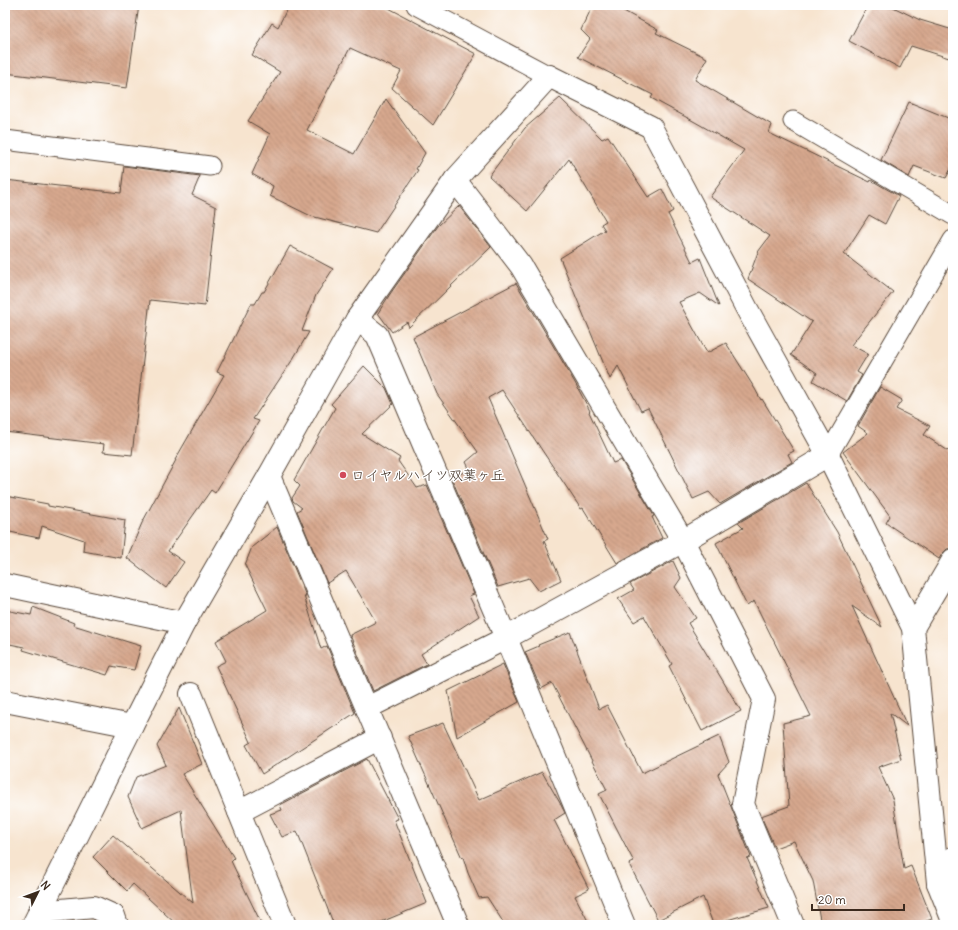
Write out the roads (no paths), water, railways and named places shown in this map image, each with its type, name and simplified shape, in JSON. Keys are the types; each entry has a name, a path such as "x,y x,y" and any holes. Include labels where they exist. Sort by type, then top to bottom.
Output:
{"street":[{"path":"36,919 184,624 357,319 455,180 549,76 651,127 747,309 828,455 913,628 938,884 953,921"},
{"path":"455,180 521,266 683,541 764,699 742,804 793,925"},
{"path":"357,319 377,335 506,638 624,925"},
{"path":"367,708 506,638 683,541 828,455"},
{"path":"269,476 458,925"},
{"path":"913,628 953,560"},
{"path":"5,585 184,624"},
{"path":"191,694 286,925"},
{"path":"5,701 132,726"},
{"path":"239,812 380,738"},
{"path":"938,884 953,858"},
{"path":"36,919 94,907 114,916 117,925"}],"lane":[{"path":"416,5 549,76"},
{"path":"793,121 953,216"},
{"path":"5,140 210,166"},
{"path":"828,455 953,240"}],"place":[{"name":"ロイヤルハイツ双葉ヶ丘","path":"343,475"}]}
